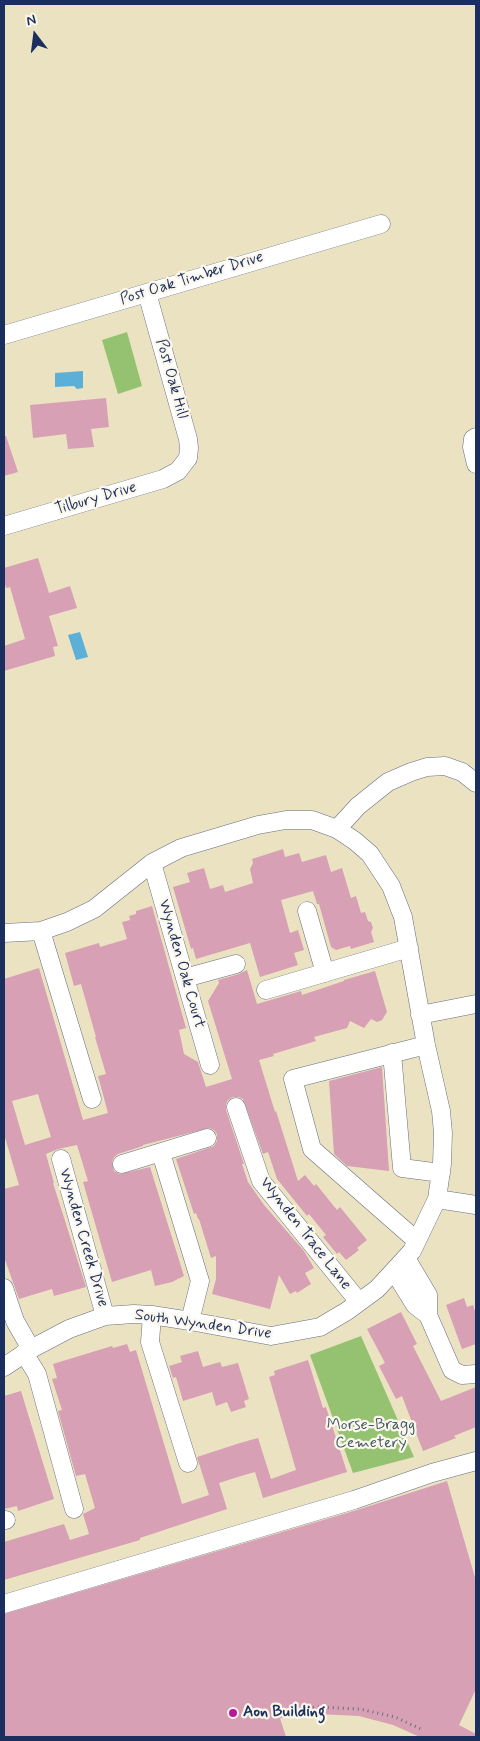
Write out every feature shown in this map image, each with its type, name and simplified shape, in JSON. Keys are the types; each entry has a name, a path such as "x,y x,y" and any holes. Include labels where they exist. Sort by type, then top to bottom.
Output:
{"street":[{"name":"Post Oak Timber Drive","path":"4,335 381,224"},
{"name":"Post Oak Hill","path":"147,293 188,439 188,458 183,465"},
{"path":"476,437 473,439 472,447 476,464"},
{"name":"Tilbury Drive","path":"4,526 163,479 178,471 183,465"},
{"path":"337,830 358,806 388,782 411,772 426,767 445,766 462,772 476,783"},
{"name":"South Wynden Drive","path":"4,933 41,931 94,909 152,863 181,848 258,825 286,820 312,820 337,830 370,854 391,886 403,917 420,1015 441,1110 443,1133 441,1173 437,1198 412,1251 377,1289 320,1327 271,1336 152,1315 105,1316 69,1329 28,1351 4,1367"},
{"name":"Wynden Oak Court","path":"152,863 210,1065"},
{"path":"307,911 325,973"},
{"path":"41,931 92,1099"},
{"path":"266,990 409,948"},
{"path":"185,978 236,964"},
{"path":"420,1015 476,1004"},
{"path":"417,1241 312,1149 293,1079 426,1045"},
{"path":"392,1053 402,1168 441,1173"},
{"name":"Wynden Trace Lane","path":"236,1107 261,1181 359,1302"},
{"path":"122,1164 207,1138"},
{"path":"161,1152 200,1281 190,1321"},
{"name":"Wynden Creek Drive","path":"61,1159 105,1316"},
{"path":"437,1198 476,1205"},
{"path":"400,1264 414,1288 415,1305 428,1315 452,1370 462,1375 476,1374"},
{"path":"4,1288 14,1322 37,1374 74,1510"},
{"path":"152,1315 150,1342 188,1463"},
{"path":"4,1604 354,1500 432,1473 476,1461"}],"path":[{"path":"278,1711 317,1707 360,1709 395,1717 423,1730"}],"green space":[{"path":"127,332 142,386 118,394 102,340"},
{"name":"Morse-Bragg Cemetery","path":"361,1336 414,1457 353,1473 310,1355"}],"water":[{"path":"83,371 83,388 77,389 74,386 55,387 55,373"},
{"path":"80,632 88,657 76,660 68,635"}],"building":[{"path":"106,398 109,427 91,429 94,447 68,449 66,434 33,438 30,405"},
{"path":"4,436 6,436 18,472 4,476"},
{"path":"38,558 49,593 70,586 77,608 49,616 58,646 53,647 55,656 4,671 4,646 25,639 10,587 6,588 4,568"},
{"path":"283,849 285,857 299,853 302,862 326,855 331,872 342,868 351,898 356,896 361,913 365,912 368,921 371,922 374,942 351,949 350,946 336,950 331,947 319,904 317,904 313,891 281,900 290,933 298,930 304,950 294,953 298,965 260,977 250,943 196,959 193,948 191,949 173,887 190,882 187,873 204,868 210,889 223,885 225,892 253,883 250,869 253,863 252,859"},
{"path":"152,906 186,1028 179,1030 184,1054 198,1062 206,1087 232,1079 208,1001 219,983 218,980 247,970 257,1004 301,991 302,995 375,971 387,1012 382,1020 377,1022 371,1019 364,1028 350,1021 347,1028 314,1037 316,1041 259,1060 298,1181 305,1175 314,1186 316,1184 337,1210 340,1207 367,1240 357,1248 359,1250 346,1260 339,1252 337,1254 323,1237 326,1235 309,1214 307,1216 277,1179 268,1152 263,1154 243,1099 233,1097 226,1104 226,1110 248,1182 264,1205 304,1251 314,1268 305,1273 311,1284 297,1293 296,1291 290,1294 279,1275 270,1309 212,1294 216,1279 216,1256 211,1258 199,1219 196,1213 194,1214 176,1159 214,1146 217,1141 217,1134 209,1128 143,1145 118,1154 112,1162 114,1171 120,1174 150,1167 184,1276 172,1282 155,1286 151,1270 112,1282 83,1182 88,1181 77,1145 46,1154 53,1183 86,1287 54,1296 52,1289 19,1299 4,1257 4,1189 19,1185 4,1134 4,979 39,968 83,1120 108,1113 98,1076 106,1074 81,984 74,986 65,953 99,943 100,947 127,939 122,922 130,920 129,916 136,914 136,911","holes":["38,1094 51,1137 25,1145 12,1101"]},
{"path":"382,1067 389,1171 347,1166 334,1154 329,1081"},
{"path":"464,1298 467,1307 473,1305 476,1314 476,1344 462,1349 446,1305"},
{"path":"401,1312 417,1344 413,1346 441,1401 476,1387 476,1427 454,1436 456,1438 423,1451 402,1396 396,1399 379,1366 385,1363 367,1329"},
{"path":"127,1344 130,1352 136,1350 182,1504 209,1495 197,1457 240,1443 258,1438 271,1479 296,1470 269,1377 275,1375 274,1371 308,1360 323,1408 326,1407 347,1472 263,1498 255,1472 241,1476 219,1483 227,1509 140,1538 140,1540 4,1580 4,1542 64,1524 70,1540 89,1534 83,1514 95,1508 85,1474 76,1476 58,1411 62,1410 52,1379 57,1378 53,1364 112,1346 113,1348"},
{"path":"198,1351 203,1367 220,1362 222,1367 238,1363 249,1399 244,1401 246,1407 231,1412 227,1402 216,1406 212,1392 183,1401 176,1377 173,1378 169,1366 182,1362 180,1356"},
{"path":"21,1391 54,1499 18,1511 17,1506 4,1509 4,1396"},
{"path":"447,1481 476,1581 476,1689 459,1725 476,1734 476,1737 420,1737 393,1725 359,1716 317,1714 280,1718 286,1737 4,1737 4,1614 357,1510"}],"place":[{"name":"Aon Building","path":"233,1713"}]}
